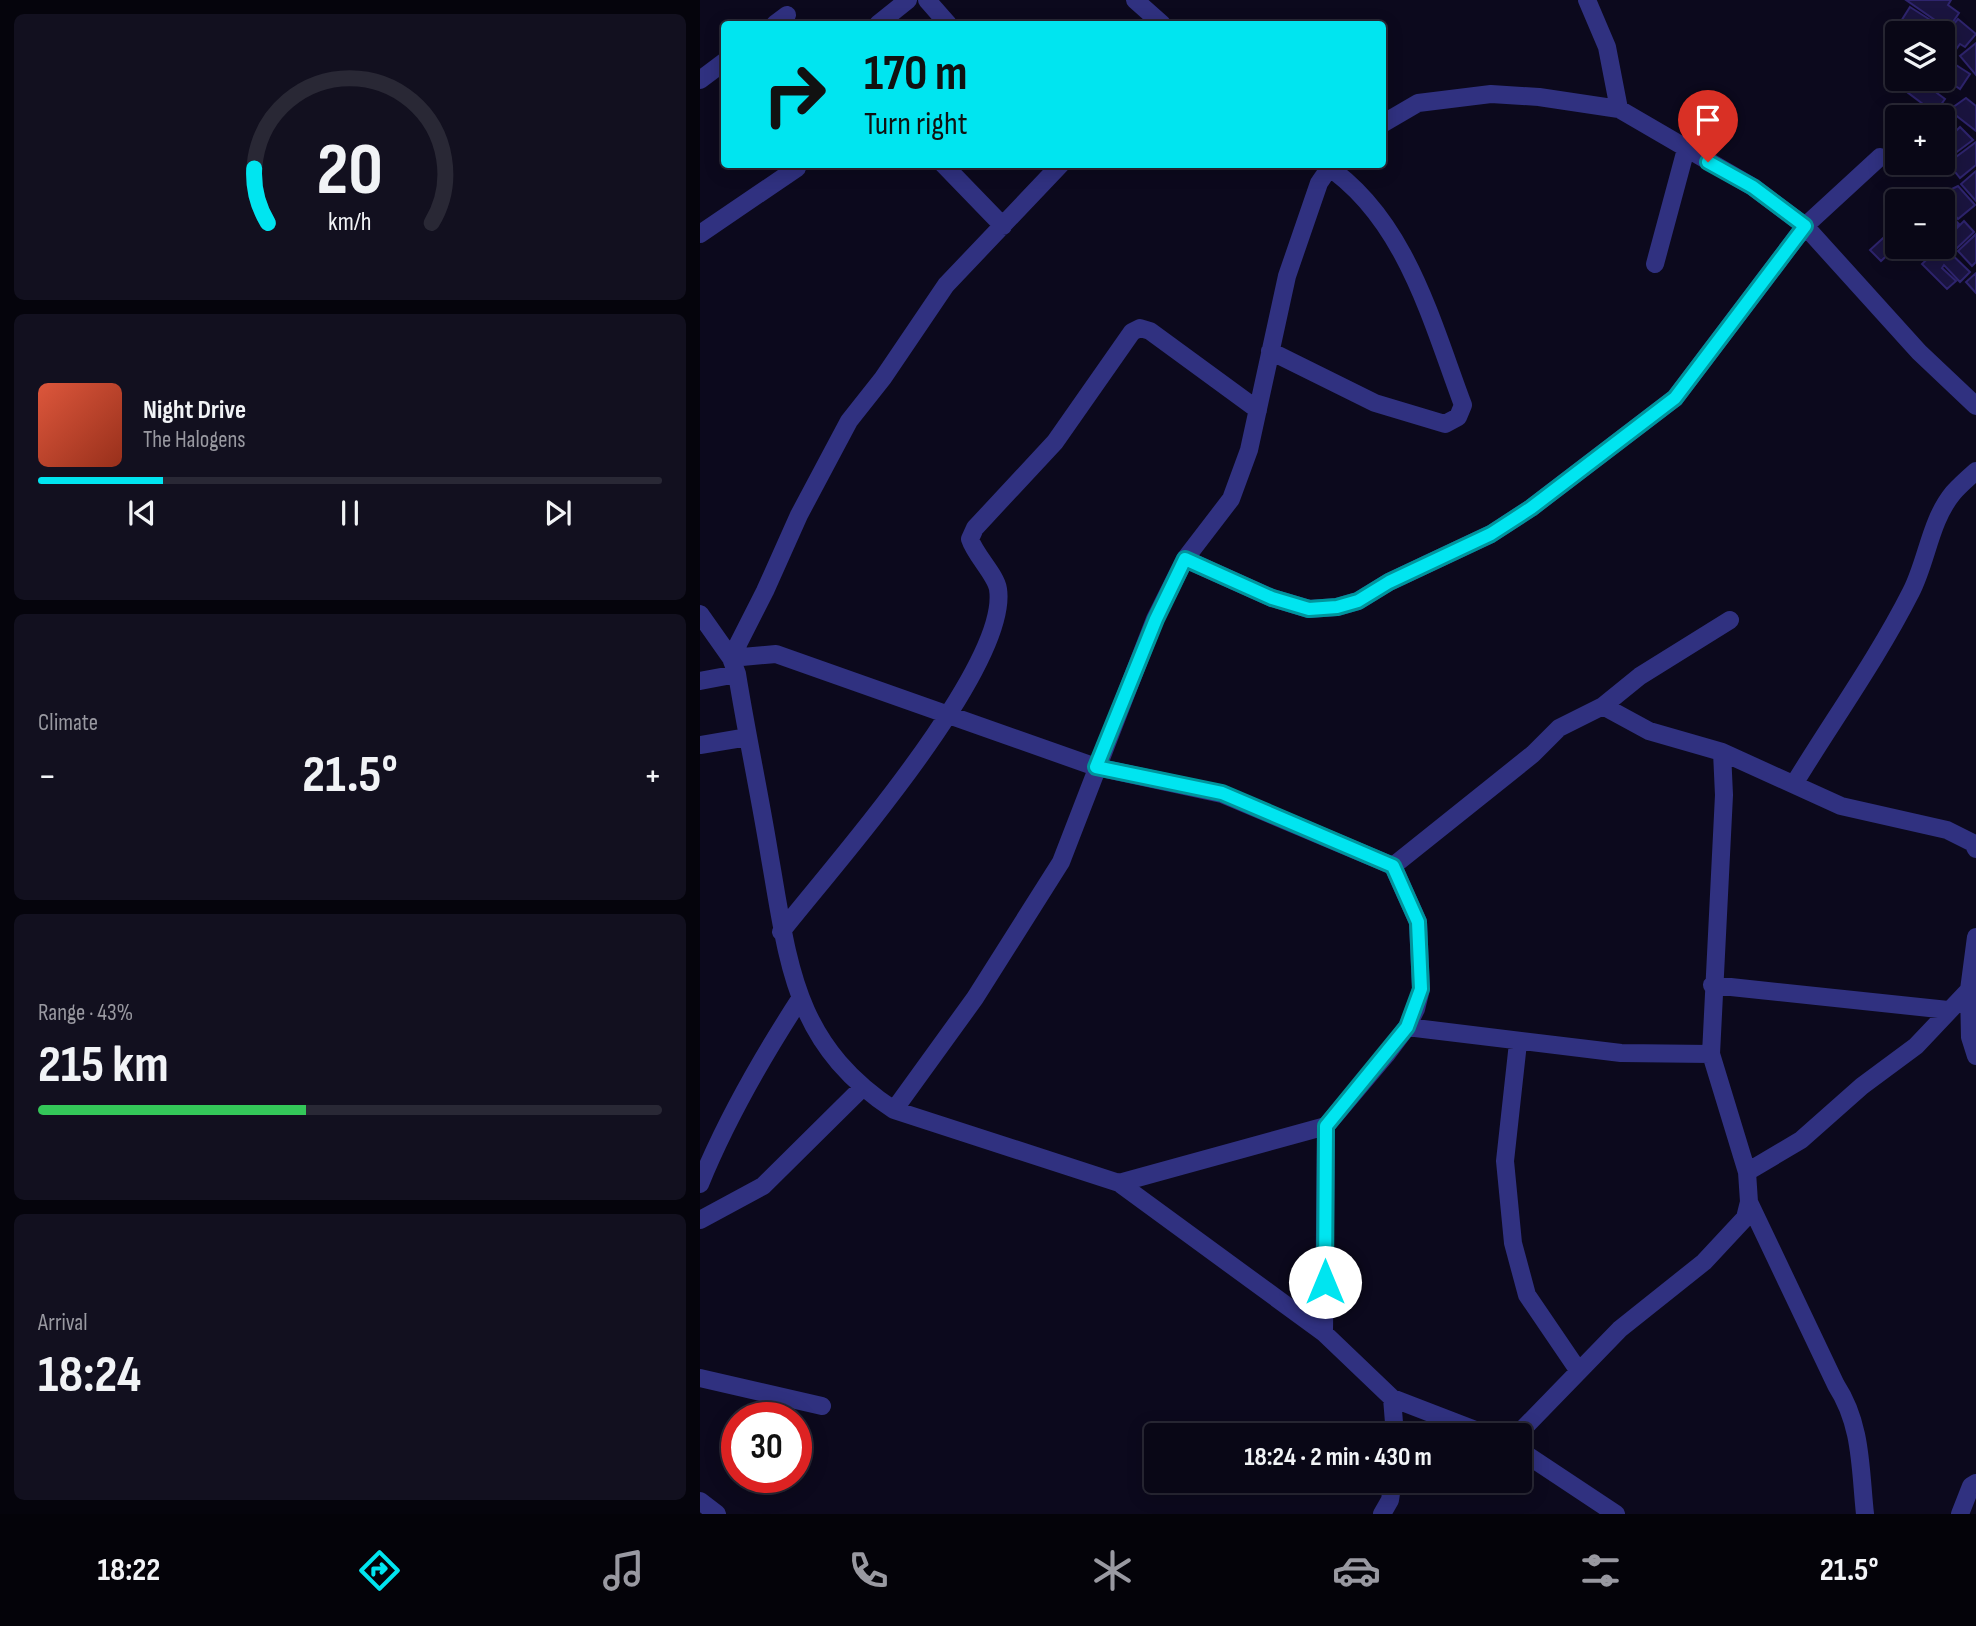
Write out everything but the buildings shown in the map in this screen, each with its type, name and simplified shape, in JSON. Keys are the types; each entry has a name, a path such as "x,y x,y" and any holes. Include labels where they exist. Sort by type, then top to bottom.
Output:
{"street":[{"path":"882,21 908,0"},
{"path":"927,0 945,21"},
{"path":"1135,0 1159,21"},
{"path":"1587,0 1607,47 1619,109"},
{"path":"700,80 721,64"},
{"path":"1386,122 1418,103 1491,94 1538,97 1619,109 1753,187 1805,226 1919,352 1976,406"},
{"path":"1655,264 1686,149"},
{"path":"1185,559 1272,598 1309,609 1337,607 1358,601 1389,582 1491,534 1531,508 1675,398 1805,226 1880,157"},
{"path":"700,234 797,168"},
{"path":"947,168 1003,226"},
{"path":"734,666 799,515 849,421 883,378 946,285 1056,168"},
{"path":"894,1110 975,998 1061,862 1156,619 1185,559 1231,499 1249,450 1287,276 1304,222 1327,168"},
{"path":"1270,351 1375,403 1445,424 1458,417 1463,405 1395,237 1361,196 1331,168"},
{"path":"781,932 950,717 994,634 999,588 974,551 970,539 975,527 1055,442 1132,332 1140,328 1150,331 1258,410"},
{"path":"1794,784 1828,727 1863,678 1913,589 1930,540 1951,495 1976,471"},
{"path":"700,614 734,666 781,932 800,999 835,1060 861,1088 894,1110 1119,1183 1324,1333 1392,1398 1457,1423"},
{"path":"1393,866 1533,754 1559,728 1604,706 1640,676 1730,620"},
{"path":"700,681 734,666 776,654 1096,767 1222,793 1393,866 1418,922 1421,989 1407,1027 1326,1126 1119,1183"},
{"path":"1604,706 1649,732 1721,752 1841,806 1947,830 1973,843 1976,849"},
{"path":"700,745 748,737"},
{"path":"1528,1423 1578,1370 1664,1291 1704,1262 1745,1218 1749,1202 1747,1172 1710,1054 1724,795 1721,752"},
{"path":"1976,937 1969,990 1970,1037 1976,1056"},
{"path":"1713,985 1948,1010"},
{"path":"1747,1172 1801,1140 1862,1086 1916,1046 1969,990"},
{"path":"700,1184 720,1137 755,1069 800,999"},
{"path":"1407,1027 1518,1043 1632,1054 1710,1054"},
{"path":"1518,1043 1505,1161 1513,1243 1527,1295 1578,1370"},
{"path":"700,1220 719,1207 762,1186 861,1088"},
{"path":"1324,1333 1326,1126"},
{"path":"1749,1202 1836,1385 1850,1408 1857,1435 1865,1514"},
{"path":"700,1378 822,1406"},
{"path":"1392,1398 1394,1423"},
{"path":"1532,1458 1616,1514"},
{"path":"1960,1514 1971,1486 1976,1483"},
{"path":"1382,1514 1391,1493"},
{"path":"700,1501 717,1514"}],"route":[{"path":"1325,1282 1326,1126 1407,1027 1416,1009 1421,989 1418,922 1403,888 1393,866 1222,793 1096,767 1156,619 1185,559 1272,598 1309,609 1337,607 1358,601 1389,582 1491,534 1531,508 1675,398 1805,226 1753,187 1708,162"}]}
